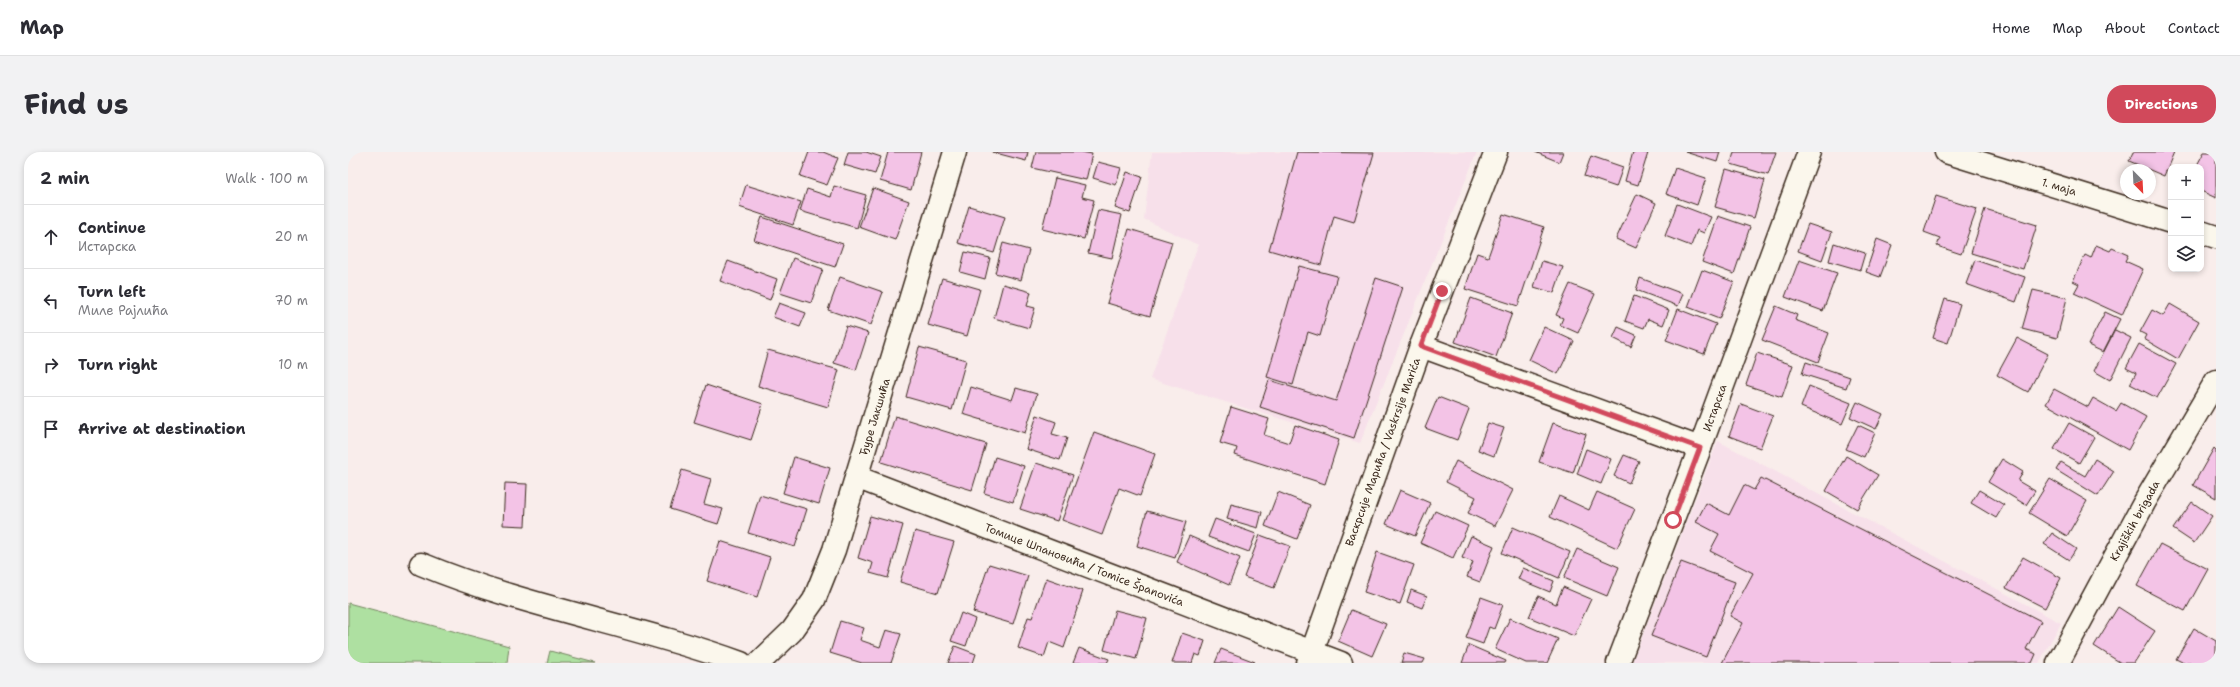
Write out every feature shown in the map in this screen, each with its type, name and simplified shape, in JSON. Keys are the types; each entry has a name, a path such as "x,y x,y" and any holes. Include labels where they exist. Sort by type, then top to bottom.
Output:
{"street":[{"name":"Ђуре Јакшића","path":"759,663 792,631 814,600 834,550 955,152"},
{"name":"Васкрсије Марића / Vaskrsije Marića","path":"1310,657 1421,346 1496,152"},
{"name":"Истарска","path":"1618,663 1700,448 1809,152"},
{"name":"1. маја","path":"1946,152 2168,221"},
{"path":"2204,233 2216,237"},
{"path":"1421,346 1700,448"},
{"name":"Krajiških brigada","path":"2060,662 2144,503 2216,381"},
{"name":"Томице Шпановића / Tomice Španovića","path":"856,478 1310,657 1341,663"},
{"path":"421,564 463,581 688,644 741,663"}],"shaded area":[{"path":"1152,152 1477,152 1360,443 1150,379 1198,245 1144,219"},
{"path":"1718,441 2061,623 2039,663 1632,663"}],"green space":[{"path":"348,603 509,646 507,663 348,663"},
{"path":"550,651 595,663 547,663"}],"building":[{"path":"809,152 823,152 838,158 827,185 800,176"},
{"path":"848,152 866,152 881,157 875,174 844,165"},
{"path":"888,152 921,152 911,190 880,181"},
{"path":"992,152 1028,152 1026,161"},
{"path":"1036,152 1081,152 1092,154 1086,180 1032,168"},
{"path":"1297,152 1374,153 1354,222 1334,216 1321,265 1269,250"},
{"path":"1535,152 1563,152 1559,162"},
{"path":"1633,152 1648,153 1638,185 1625,181"},
{"path":"1685,152 1720,152 1717,162"},
{"path":"1734,152 1776,152 1768,175 1731,164"},
{"path":"2133,152 2174,152 2164,176 2156,173 2156,164 2136,164 2129,161"},
{"path":"2204,152 2216,152 2216,198 2204,192 2204,164 2198,164"},
{"path":"1591,156 1623,167 1616,187 1584,176"},
{"path":"1098,162 1121,168 1116,185 1093,178"},
{"path":"1675,168 1706,178 1697,205 1666,194"},
{"path":"1726,169 1765,180 1754,218 1715,207"},
{"path":"1127,172 1142,177 1130,213 1115,208"},
{"path":"1055,178 1085,185 1082,197 1094,200 1084,239 1042,229"},
{"path":"746,185 801,202 793,225 739,207"},
{"path":"834,186 866,195 857,228 800,211 807,189 831,197"},
{"path":"873,188 909,201 895,240 859,227"},
{"path":"1637,194 1656,203 1636,248 1616,239"},
{"path":"1936,196 1977,209 1961,254 1937,246 1940,238 1924,232"},
{"path":"1677,204 1711,217 1704,233 1697,230 1691,246 1665,236"},
{"path":"969,206 1005,217 994,253 958,243"},
{"path":"1985,209 2037,225 2023,269 1971,253"},
{"path":"1098,210 1122,215 1112,258 1088,253"},
{"path":"1503,214 1544,227 1518,306 1465,289 1477,253 1488,257"},
{"path":"1718,216 1750,227 1734,274 1702,262"},
{"path":"762,217 843,244 835,267 754,240"},
{"path":"1808,224 1832,232 1822,260 1798,251"},
{"path":"1129,229 1172,242 1150,316 1107,303"},
{"path":"1877,239 1892,245 1880,277 1866,272"},
{"path":"1003,243 1029,250 1021,280 995,273"},
{"path":"1834,243 1865,253 1860,270 1829,261"},
{"path":"2096,245 2110,251 2112,248 2128,255 2125,261 2143,269 2122,315 2074,293 2079,284 2073,281 2085,255 2091,258"},
{"path":"965,252 990,258 985,279 960,272"},
{"path":"793,258 823,269 811,303 780,293"},
{"path":"1799,260 1837,273 1823,311 1785,297"},
{"path":"1975,260 2025,277 2016,302 1966,284"},
{"path":"728,261 777,279 770,300 720,281"},
{"path":"1542,261 1563,267 1554,293 1534,287"},
{"path":"1299,266 1337,276 1320,336 1308,332 1293,385 1267,377"},
{"path":"1702,270 1734,282 1719,319 1688,307"},
{"path":"840,277 883,292 871,325 828,310"},
{"path":"942,278 980,289 967,336 928,325"},
{"path":"1376,278 1403,287 1354,438 1260,407 1269,380 1336,401"},
{"path":"1640,278 1683,294 1678,306 1636,290"},
{"path":"1003,284 1031,292 1027,306 1035,308 1029,328 994,318"},
{"path":"1570,284 1595,294 1578,333 1560,325 1563,318 1556,315"},
{"path":"2033,290 2067,298 2057,338 2022,329"},
{"path":"1634,296 1669,310 1663,325 1648,319 1644,328 1625,321"},
{"path":"1471,298 1512,313 1496,357 1455,342"},
{"path":"1945,299 1960,304 1948,343 1933,338"},
{"path":"779,303 806,313 800,327 773,317"},
{"path":"2170,304 2199,321 2178,359 2144,339 2146,335 2140,332 2152,310 2163,316"},
{"path":"1776,306 1797,315 1795,320 1829,333 1818,362 1762,340"},
{"path":"1678,309 1716,324 1704,354 1666,340"},
{"path":"2105,312 2120,319 2103,352 2088,345"},
{"path":"846,326 868,333 856,370 834,363"},
{"path":"1544,327 1574,341 1558,374 1529,360"},
{"path":"1618,327 1636,335 1631,347 1613,338"},
{"path":"2115,330 2131,338 2110,380 2094,371"},
{"path":"2017,338 2048,354 2028,392 1997,375"},
{"path":"2139,344 2176,364 2157,398 2130,384 2136,373 2126,368"},
{"path":"919,347 966,360 952,410 906,397"},
{"path":"768,350 839,370 828,407 758,386"},
{"path":"1757,353 1793,365 1782,397 1746,385"},
{"path":"1806,362 1850,377 1846,388 1802,374"},
{"path":"706,385 763,404 751,440 694,422"},
{"path":"1809,386 1851,403 1842,424 1801,407"},
{"path":"971,387 1012,400 1016,388 1037,394 1025,433 963,414"},
{"path":"2054,389 2088,407 2093,398 2116,411 2121,403 2146,417 2128,450 2046,404"},
{"path":"1438,397 1469,409 1457,440 1425,428"},
{"path":"1857,402 1883,414 1876,429 1850,417"},
{"path":"1741,404 1773,416 1760,448 1729,436"},
{"path":"1231,407 1269,419 1264,435 1289,443 1295,425 1339,440 1325,484 1235,455 1237,448 1220,443"},
{"path":"1037,415 1056,422 1052,434 1067,438 1060,460 1026,449"},
{"path":"895,416 986,444 972,490 881,462"},
{"path":"1488,423 1504,428 1494,456 1478,450"},
{"path":"1553,423 1586,434 1573,473 1539,462"},
{"path":"2069,423 2094,437 2079,463 2054,449"},
{"path":"1858,425 1875,433 1864,457 1846,449"},
{"path":"1094,432 1155,454 1140,496 1119,488 1102,535 1062,520"},
{"path":"2214,448 2216,450 2216,498 2193,485"},
{"path":"1586,449 1611,459 1601,484 1577,474"},
{"path":"1624,455 1639,461 1629,483 1614,476"},
{"path":"1846,456 1878,475 1857,509 1826,491"},
{"path":"794,457 830,468 819,504 783,493"},
{"path":"995,457 1024,466 1013,502 984,493"},
{"path":"2002,459 2023,472 2018,481 2035,491 2026,505 1988,482"},
{"path":"2095,459 2114,471 2098,496 2056,470 2061,462 2085,476"},
{"path":"1456,461 1513,490 1495,526 1468,513 1476,497 1446,482"},
{"path":"1036,463 1073,475 1057,521 1020,509"},
{"path":"682,470 711,479 704,504 723,509 718,524 670,509"},
{"path":"1761,478 2041,621 2026,649 2036,654 2032,663 1722,663 1743,623 1730,616 1753,573 1710,551 1719,534 1696,522 1706,503 1729,515 1744,485 1754,490"},
{"path":"2050,479 2087,501 2067,536 2029,513"},
{"path":"505,483 527,484 525,526 503,525"},
{"path":"1400,490 1430,503 1415,536 1386,524"},
{"path":"1979,490 2004,505 1996,518 1971,503"},
{"path":"1278,492 1310,505 1297,539 1265,526"},
{"path":"1597,492 1635,509 1617,548 1550,517 1559,496 1589,510"},
{"path":"760,495 807,509 795,547 748,533"},
{"path":"2192,502 2212,516 2194,543 2173,529"},
{"path":"1231,504 1262,512 1258,528 1227,519"},
{"path":"1147,511 1186,522 1175,558 1137,546"},
{"path":"1435,511 1468,526 1453,558 1420,543"},
{"path":"870,516 903,525 888,578 870,573 873,563 858,558"},
{"path":"1215,519 1256,534 1249,552 1208,537"},
{"path":"1513,527 1570,552 1559,578 1502,553"},
{"path":"915,531 954,542 938,593 900,582"},
{"path":"2052,533 2076,549 2069,560 2044,544"},
{"path":"1260,535 1290,546 1274,588 1244,577"},
{"path":"1189,536 1240,558 1229,585 1177,562"},
{"path":"1471,536 1494,546 1480,582 1467,577 1473,562 1462,558"},
{"path":"720,541 770,557 757,597 707,581"},
{"path":"2160,544 2208,569 2185,611 2137,586"},
{"path":"1577,549 1619,567 1607,596 1564,578"},
{"path":"1377,552 1414,565 1400,604 1364,592"},
{"path":"2023,557 2061,578 2045,608 2006,588"},
{"path":"1681,562 1735,582 1706,657 1651,636"},
{"path":"989,564 1028,576 1013,624 973,612"},
{"path":"1523,568 1554,581 1550,592 1518,579"},
{"path":"1046,578 1083,591 1064,648 1049,642 1044,657 1018,648 1028,617 1032,618"},
{"path":"1563,587 1591,599 1574,636 1529,617 1538,596 1556,604"},
{"path":"1411,590 1427,596 1422,608 1407,602"},
{"path":"1481,597 1503,605 1494,629 1489,627 1483,644 1466,638"},
{"path":"2118,607 2155,631 2134,663 2121,663 2094,646"},
{"path":"1115,610 1147,618 1136,659 1104,650"},
{"path":"1351,610 1386,624 1372,656 1338,641"},
{"path":"961,613 975,619 966,646 951,641"},
{"path":"1510,618 1558,639 1547,663 1526,663 1495,649"},
{"path":"840,621 864,628 860,640 880,647 886,630 901,634 891,663 862,663 830,653"},
{"path":"2194,628 2216,641 2216,663 2184,663 2176,659"},
{"path":"1182,633 1205,641 1200,656 1195,654 1192,663 1172,663"},
{"path":"1469,645 1506,661 1505,663 1462,663"},
{"path":"955,646 976,654 973,663 948,663"},
{"path":"1079,648 1109,659 1107,663 1073,663"},
{"path":"1221,649 1255,662 1215,663"},
{"path":"1404,653 1425,659 1423,663 1401,663"}],"route":[{"path":"1442,291 1421,346 1700,448 1673,520"}]}
